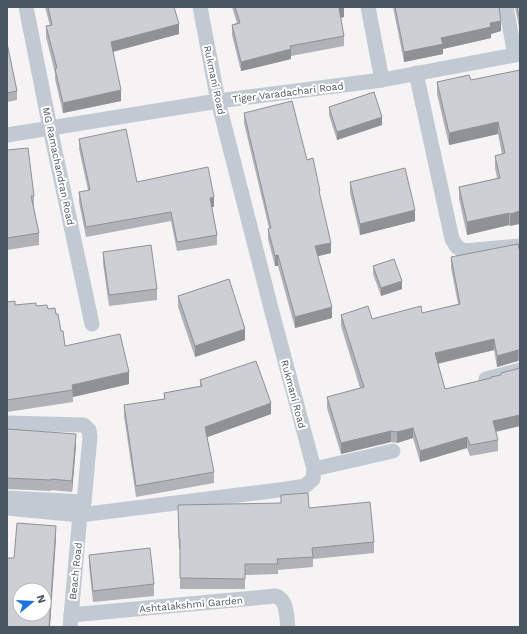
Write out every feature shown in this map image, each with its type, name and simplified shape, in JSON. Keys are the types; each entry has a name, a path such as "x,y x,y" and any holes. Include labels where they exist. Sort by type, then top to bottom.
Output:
{"street":[{"name":"MG Ramachandran Road","path":"26,7 92,324"},
{"name":"Rukmani Road","path":"200,7 218,101 314,469"},
{"path":"368,7 382,80"},
{"path":"506,7 518,54"},
{"name":"Tiger Varadachari Road","path":"7,135 218,101 382,80 518,54"},
{"path":"416,73 452,239 457,247 464,251 520,246"},
{"path":"486,379 520,370"},
{"name":"Beach Road","path":"7,423 84,425 89,430 90,437 70,621"},
{"path":"7,508 82,508 287,489 304,486 313,479 314,469 393,451"},
{"path":"7,498 82,508"},
{"name":"Ashtalakshmi Garden","path":"70,621 276,596 284,602 288,627"}],"building":[{"path":"48,7 174,7 179,24 111,42 121,90 63,103 55,69 57,68 46,26 52,25"},
{"path":"235,7 344,7 339,8 344,36 290,46 291,49 241,62 232,25 240,23"},
{"path":"395,7 499,7 501,21 490,23 491,27 441,38 443,44 404,52"},
{"path":"517,7 520,7 519,17"},
{"path":"7,43 17,91 7,93"},
{"path":"520,70 520,211 467,222 459,187 500,178 495,156 505,153 498,122 449,133 437,82 469,75 471,80"},
{"path":"374,92 382,117 337,132 329,107"},
{"path":"292,101 307,160 313,158 331,243 315,246 332,307 295,317 278,255 275,256 268,229 271,228 244,113"},
{"path":"126,129 137,182 208,167 214,197 210,198 217,235 177,242 171,212 86,227 79,192 90,190 79,139"},
{"path":"28,148 34,196 31,196 39,233 7,238 7,150"},
{"path":"405,168 415,210 360,224 350,182"},
{"path":"518,244 520,252 520,350 497,356 494,339 435,353 445,389 491,378 501,375 501,373 520,368 520,415 493,421 498,440 470,445 467,437 420,451 413,428 397,432 391,431 341,443 327,397 364,387 341,315 368,306 372,319 421,306 422,313 460,304 451,257"},
{"path":"151,245 157,289 109,295 103,252"},
{"path":"394,259 402,281 381,288 373,266"},
{"path":"229,279 245,329 195,346 178,296"},
{"path":"15,301 15,305 36,303 36,306 47,305 48,309 55,308 56,314 58,314 61,331 63,331 65,346 120,334 129,372 72,385 73,390 7,400 7,302"},
{"path":"256,361 271,403 205,427 214,472 136,486 124,405 165,399 164,393 202,386 200,380"},
{"path":"7,429 76,434 72,481 7,478"},
{"path":"308,493 309,508 370,502 374,542 312,548 313,557 277,559 278,564 245,564 245,579 180,578 178,505 281,503 281,495"},
{"path":"17,523 56,526 52,584 52,582 12,582 12,622 49,622 49,627 7,627 7,558 14,558"},
{"path":"150,548 154,584 93,591 89,555"}]}
